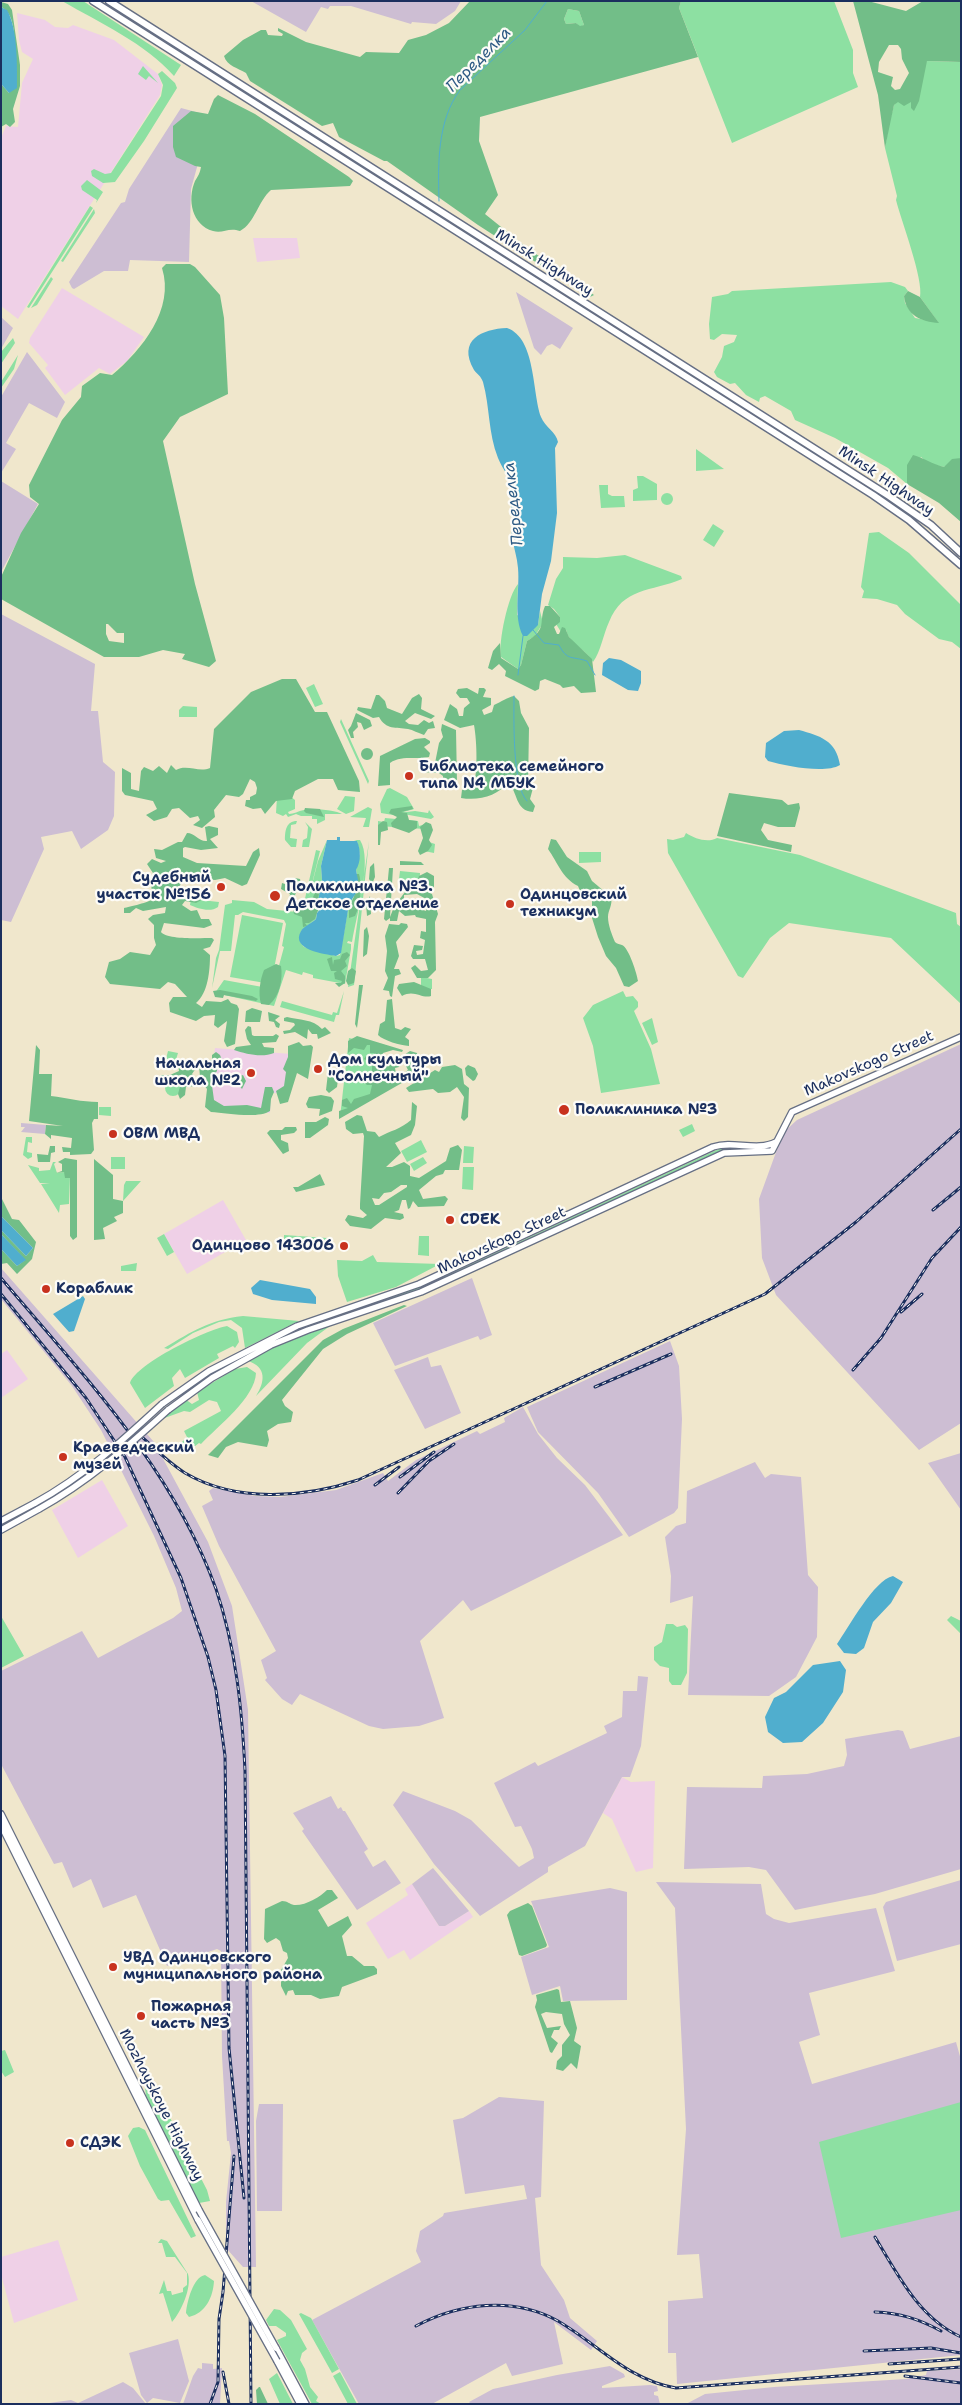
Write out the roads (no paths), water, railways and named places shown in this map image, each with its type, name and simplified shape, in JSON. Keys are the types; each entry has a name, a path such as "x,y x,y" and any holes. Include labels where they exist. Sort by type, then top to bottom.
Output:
{"highway":[{"name":"Minsk Highway","path":"93,1 873,495 909,520 961,565"},
{"name":"Minsk Highway","path":"109,1 889,496 931,525 961,553"}],"main road":[{"path":"259,107 258,102 263,100"},
{"name":"Makovskogo Street","path":"234,1362 308,1330 421,1292 715,1157 734,1151 772,1151 792,1112 961,1037"},
{"name":"Makovskogo Street","path":"234,1362 297,1326 419,1284 723,1144 762,1147 776,1142"},
{"path":"1,1522 78,1478 162,1404 187,1385 234,1362"},
{"path":"1,1530 82,1484 104,1468 168,1410 234,1362"},
{"name":"Mozhayskoye Highway","path":"1,1814 200,2210 306,2404"},
{"name":"Mozhayskoye Highway","path":"1,1825 198,2220 300,2404"}],"water":[{"path":"1,7 7,10 11,18 16,48 17,88 9,93 2,85 1,77"},
{"path":"507,328 516,334 528,354 541,417 558,442 555,448 557,513 551,561 542,594 538,625 527,636 523,636 518,620 518,568 512,534 513,516 511,507 514,501 513,488 495,449 483,382 474,370 468,351 470,344 481,334"},
{"path":"609,658 621,660 641,671 641,683 638,691 628,690 602,675 603,663"},
{"path":"799,730 826,740 835,750 840,765 833,768 815,769 768,761 765,757 766,743 784,731"},
{"path":"337,837 340,837 340,841 357,841 360,856 356,870 358,880 356,893 349,904 341,953 336,956 304,947 300,943 299,937 301,931 316,919 317,913 321,908 318,901 322,880 321,866 327,840 337,840"},
{"path":"1,1216 33,1248 26,1256 1,1230"},
{"path":"1,1234 26,1260 17,1266 1,1249"},
{"path":"260,1280 310,1289 316,1297 316,1304 272,1300 253,1294 251,1288"},
{"path":"83,1296 85,1299 74,1331 69,1332 53,1314"},
{"path":"893,1576 903,1582 891,1603 873,1622 864,1648 856,1654 844,1653 837,1644 870,1595 886,1579"},
{"path":"840,1661 846,1670 843,1692 823,1723 802,1742 783,1743 768,1732 765,1717 774,1698 786,1692 813,1665"}],"waterway":[{"name":"Переделка","path":"439,201 440,143 452,102 460,90 525,30 547,1"},
{"path":"533,630 544,643 559,645 567,656 587,661 595,675"},
{"name":"Переделка","path":"518,675 523,636"},
{"name":"Переделка","path":"514,696 516,767 522,793 527,801"}],"railway":[{"path":"141,1436 185,1473 205,1483 226,1489 270,1495 293,1494 315,1491 358,1480 765,1294 856,1222 961,1129"},
{"path":"933,1210 961,1187"},
{"path":"853,1370 881,1338 932,1258 961,1227"},
{"path":"1,1278 123,1424 176,1503 198,1545 216,1589 229,1634 240,1702 245,1771 251,2404"},
{"path":"1,1294 86,1398 125,1457 181,1578 208,1657 216,1690 225,1756 229,2048 244,2198"},
{"path":"901,1312 922,1294"},
{"path":"595,1387 671,1354"},
{"path":"398,1493 429,1461 454,1444"},
{"path":"400,1477 434,1452"},
{"path":"375,1485 399,1467"},
{"path":"210,2404 218,2382 219,2319 223,2292 234,2156"},
{"path":"875,2237 901,2280 921,2307 946,2329 961,2337"},
{"path":"416,2326 450,2312 468,2308 486,2306 523,2308 541,2313 558,2321 628,2370 643,2378 676,2388 961,2367"},
{"path":"875,2312 909,2317 941,2331"},
{"path":"864,2351 931,2348 961,2353"},
{"path":"889,2364 961,2359"},
{"path":"223,2372 229,2404"},
{"path":"905,2376 961,2383"}],"place":[{"name":"Библиотека семейного типа N4 МБУК","path":"409,776"},
{"name":"Судебный участок №156","path":"221,887"},
{"name":"Поликлиника №3. Детское отделение","path":"275,896"},
{"name":"Одинцовский техникум","path":"510,904"},
{"name":"Дом культуры \"Солнечный\"","path":"318,1069"},
{"name":"Начальная школа №2","path":"251,1073"},
{"name":"Поликлиника №3","path":"564,1110"},
{"name":"ОВМ МВД","path":"113,1134"},
{"name":"CDEK","path":"450,1220"},
{"name":"Одинцово 143006","path":"344,1246"},
{"name":"Кораблик","path":"46,1289"},
{"name":"Краеведческий музей","path":"63,1457"},
{"name":"УВД Одинцовского муниципального района","path":"113,1967"},
{"name":"Пожарная часть №3","path":"141,2016"},
{"name":"СДЭК","path":"70,2143"}]}
